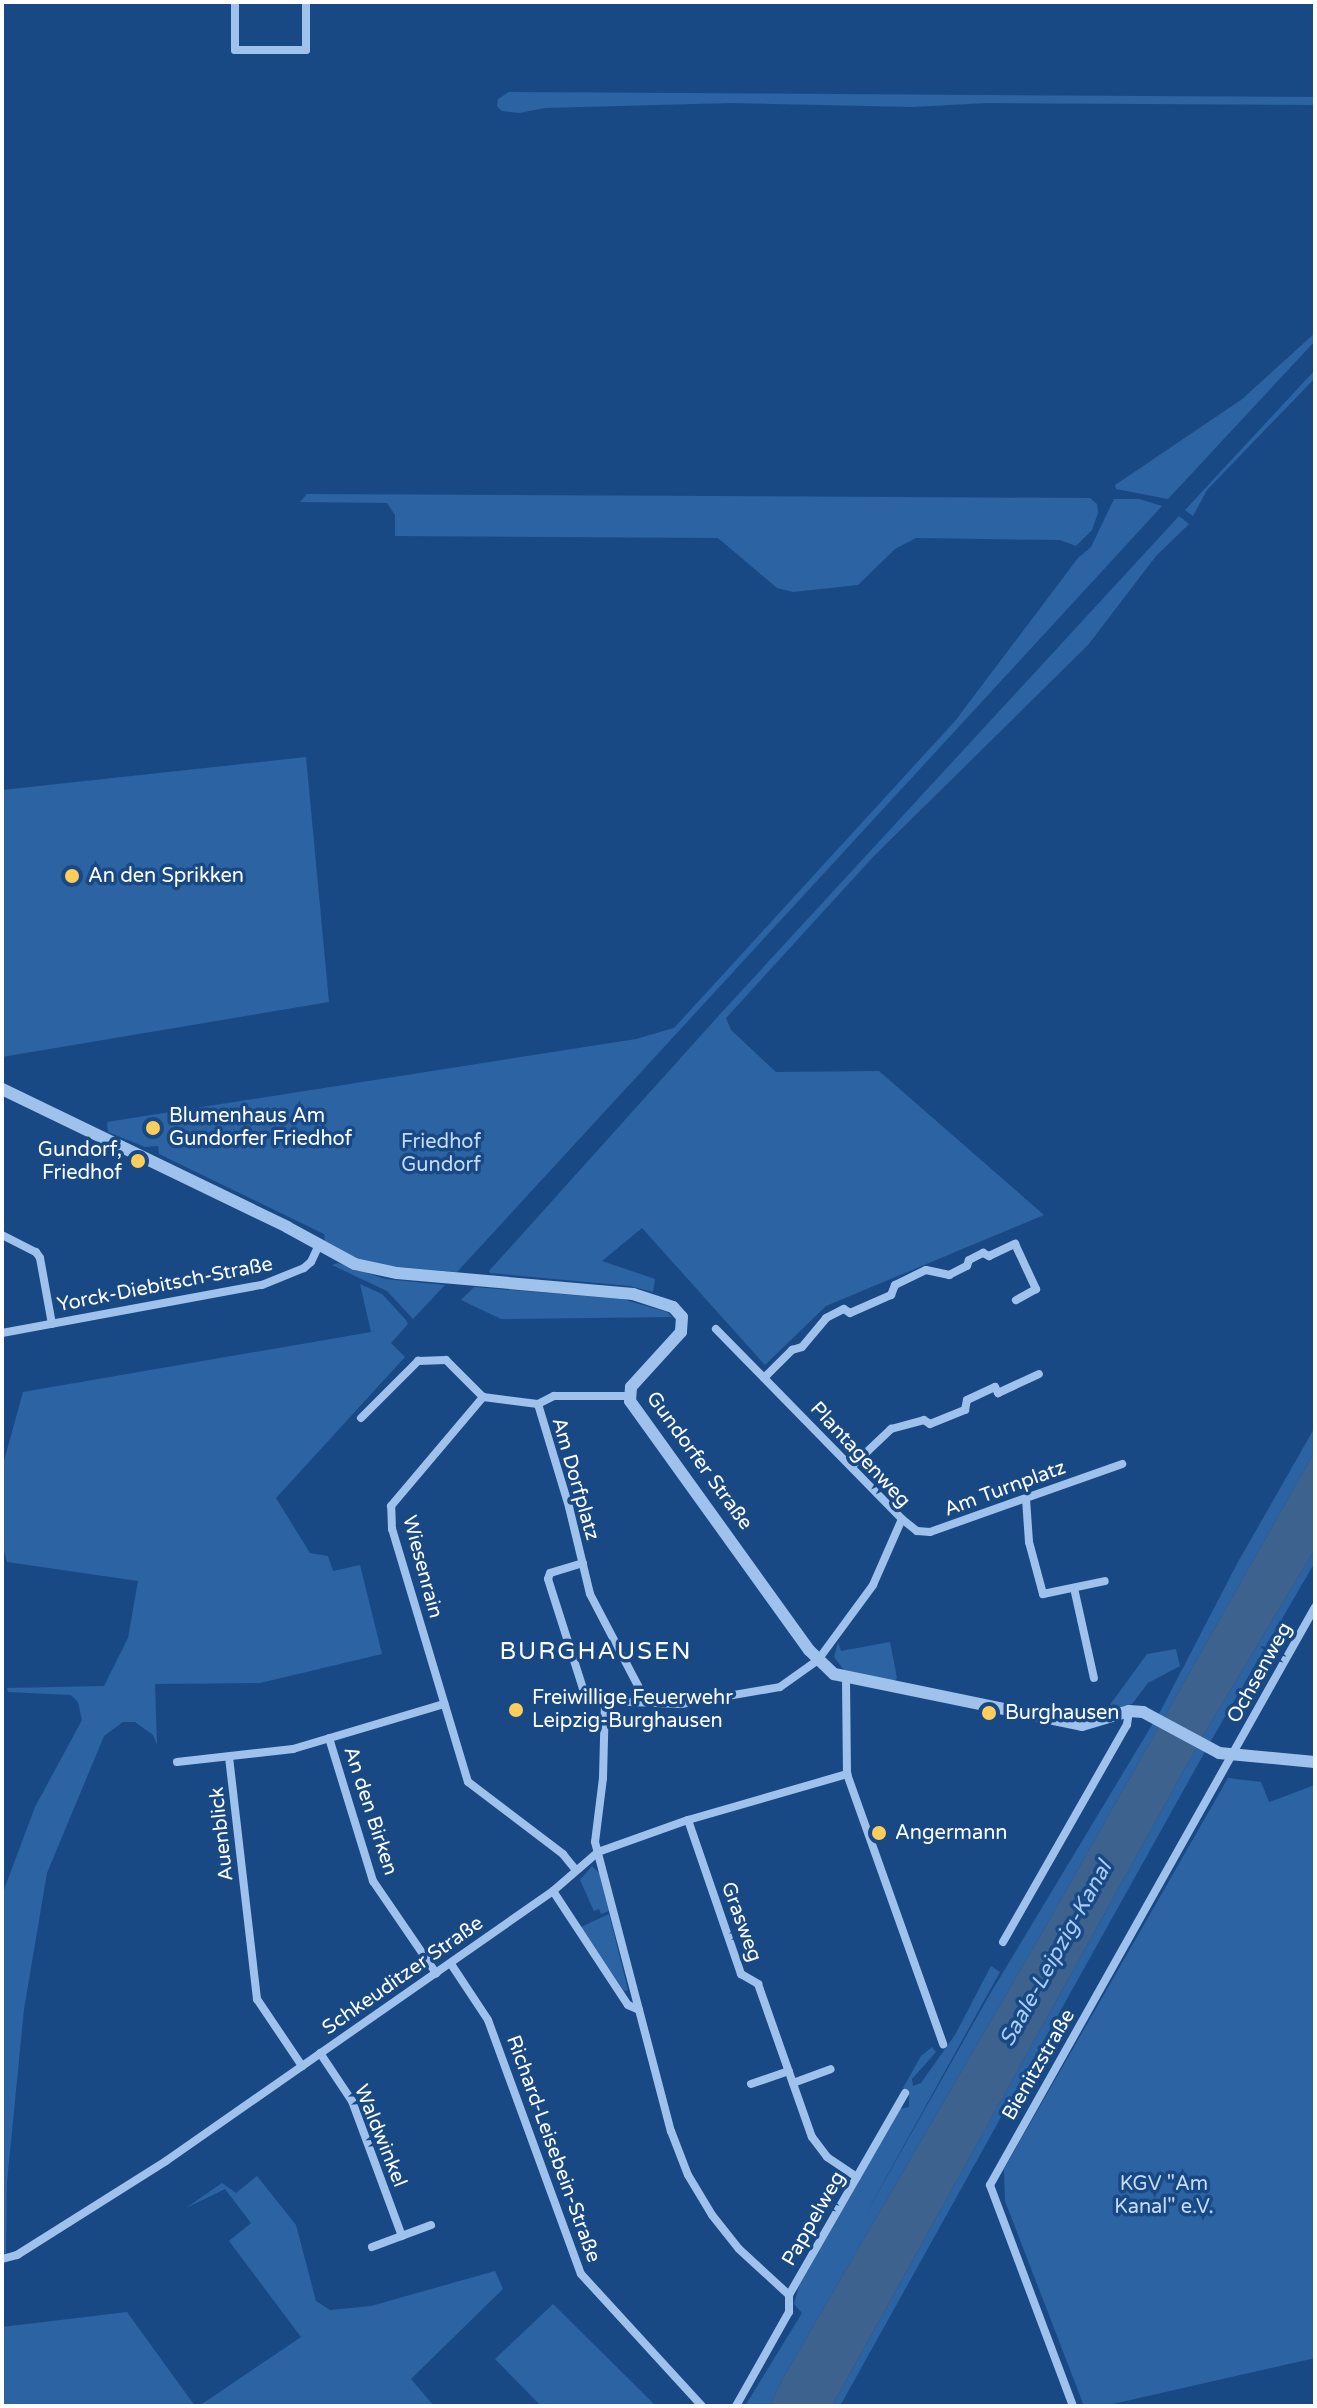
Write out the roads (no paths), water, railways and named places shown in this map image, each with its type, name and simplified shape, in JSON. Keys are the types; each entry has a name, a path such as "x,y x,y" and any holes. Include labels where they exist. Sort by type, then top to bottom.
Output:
{"street":[{"path":"235,2 235,50 306,50 306,2"},
{"path":"2,1089 319,1245"},
{"path":"2,1235 36,1252 40,1258 52,1324"},
{"path":"764,1378 792,1350 802,1347 826,1318 844,1309 850,1313 891,1295 895,1285 926,1270 949,1275 983,1253 989,1256 1015,1244 1036,1289 1016,1300"},
{"name":"Gundorfer Straße","path":"319,1245 372,1268 457,1279 583,1289 654,1299 673,1307 682,1317 677,1339 631,1387 629,1396 818,1660 840,1677"},
{"name":"Yorck-Diebitsch-Straße","path":"2,1333 262,1285 304,1268 311,1262 319,1245"},
{"name":"Plantagenweg","path":"716,1329 902,1519 867,1595 818,1660"},
{"path":"361,1418 418,1361 446,1360 483,1397 538,1404 554,1396 629,1396"},
{"path":"852,1466 891,1429 924,1420 930,1424 965,1410 967,1400 995,1387 998,1393 1039,1374"},
{"name":"Wiesenrain","path":"483,1397 391,1506 392,1529 468,1782 563,1854 575,1869"},
{"name":"Am Dorfplatz","path":"538,1404 590,1594 638,1686 641,1701"},
{"name":"Am Turnplatz","path":"902,1519 917,1531 930,1532 1122,1464"},
{"path":"1026,1499 1029,1542 1043,1594 1105,1581"},
{"name":"Am Dorfplatz","path":"583,1563 550,1573 548,1579 583,1689 591,1698 605,1701"},
{"path":"1074,1588 1094,1678"},
{"name":"Ochsenweg","path":"1232,1755 1315,1607"},
{"path":"789,2295 739,2249 688,2175 671,2131 594,1827 603,1778 605,1701 681,1704 780,1687 818,1660"},
{"path":"943,2044 847,1774 840,1677 1082,1725 1129,1711 1150,1716 1212,1750 1232,1755 1315,1762"},
{"name":"Auenblick","path":"302,2066 257,1999 229,1757 293,1749 444,1704"},
{"path":"1003,1942 1127,1725 1129,1711"},
{"name":"An den Birken","path":"329,1738 373,1881 436,1973"},
{"name":"Bienitzstraße","path":"1073,2406 990,2185 1232,1755"},
{"path":"177,1762 229,1757"},
{"name":"Schkeuditzer Straße","path":"2,2259 17,2255 166,2161 451,1964 553,1891 598,1852 688,1820 847,1774"},
{"name":"Grasweg","path":"688,1820 741,1974 758,1984 816,2146 857,2177"},
{"path":"553,1891 628,2005 639,2010"},
{"name":"Richard-Leisebein-Straße","path":"451,1964 488,2020 583,2279 702,2406"},
{"name":"Waldwinkel","path":"320,2053 352,2101 402,2236"},
{"path":"793,2083 831,2069"},
{"path":"751,2084 789,2071"},
{"name":"Pappelweg","path":"736,2406 789,2312 789,2295 905,2093"},
{"path":"372,2247 431,2225"}],"water":[{"name":"Saale-Leipzig-Kanal","path":"1315,1451 1315,1549 1204,1734 832,2406 770,2406 783,2378 1047,1924"}],"place":[{"name":"An den Sprikken","path":"72,876"},
{"name":"Blumenhaus Am Gundorfer Friedhof","path":"153,1128"},
{"name":"Gundorf, Friedhof","path":"138,1161"},
{"name":"Freiwillige Feuerwehr Leipzig-Burghausen","path":"516,1710"},
{"name":"Burghausen","path":"989,1713"},
{"name":"Angermann","path":"879,1833"}],"district":[{"name":"BURGHAUSEN","path":"596,1652"}],"park label":[{"name":"Friedhof Gundorf","path":"441,1154"},
{"name":"KGV \"Am Kanal\" e.V.","path":"1164,2196"}]}
